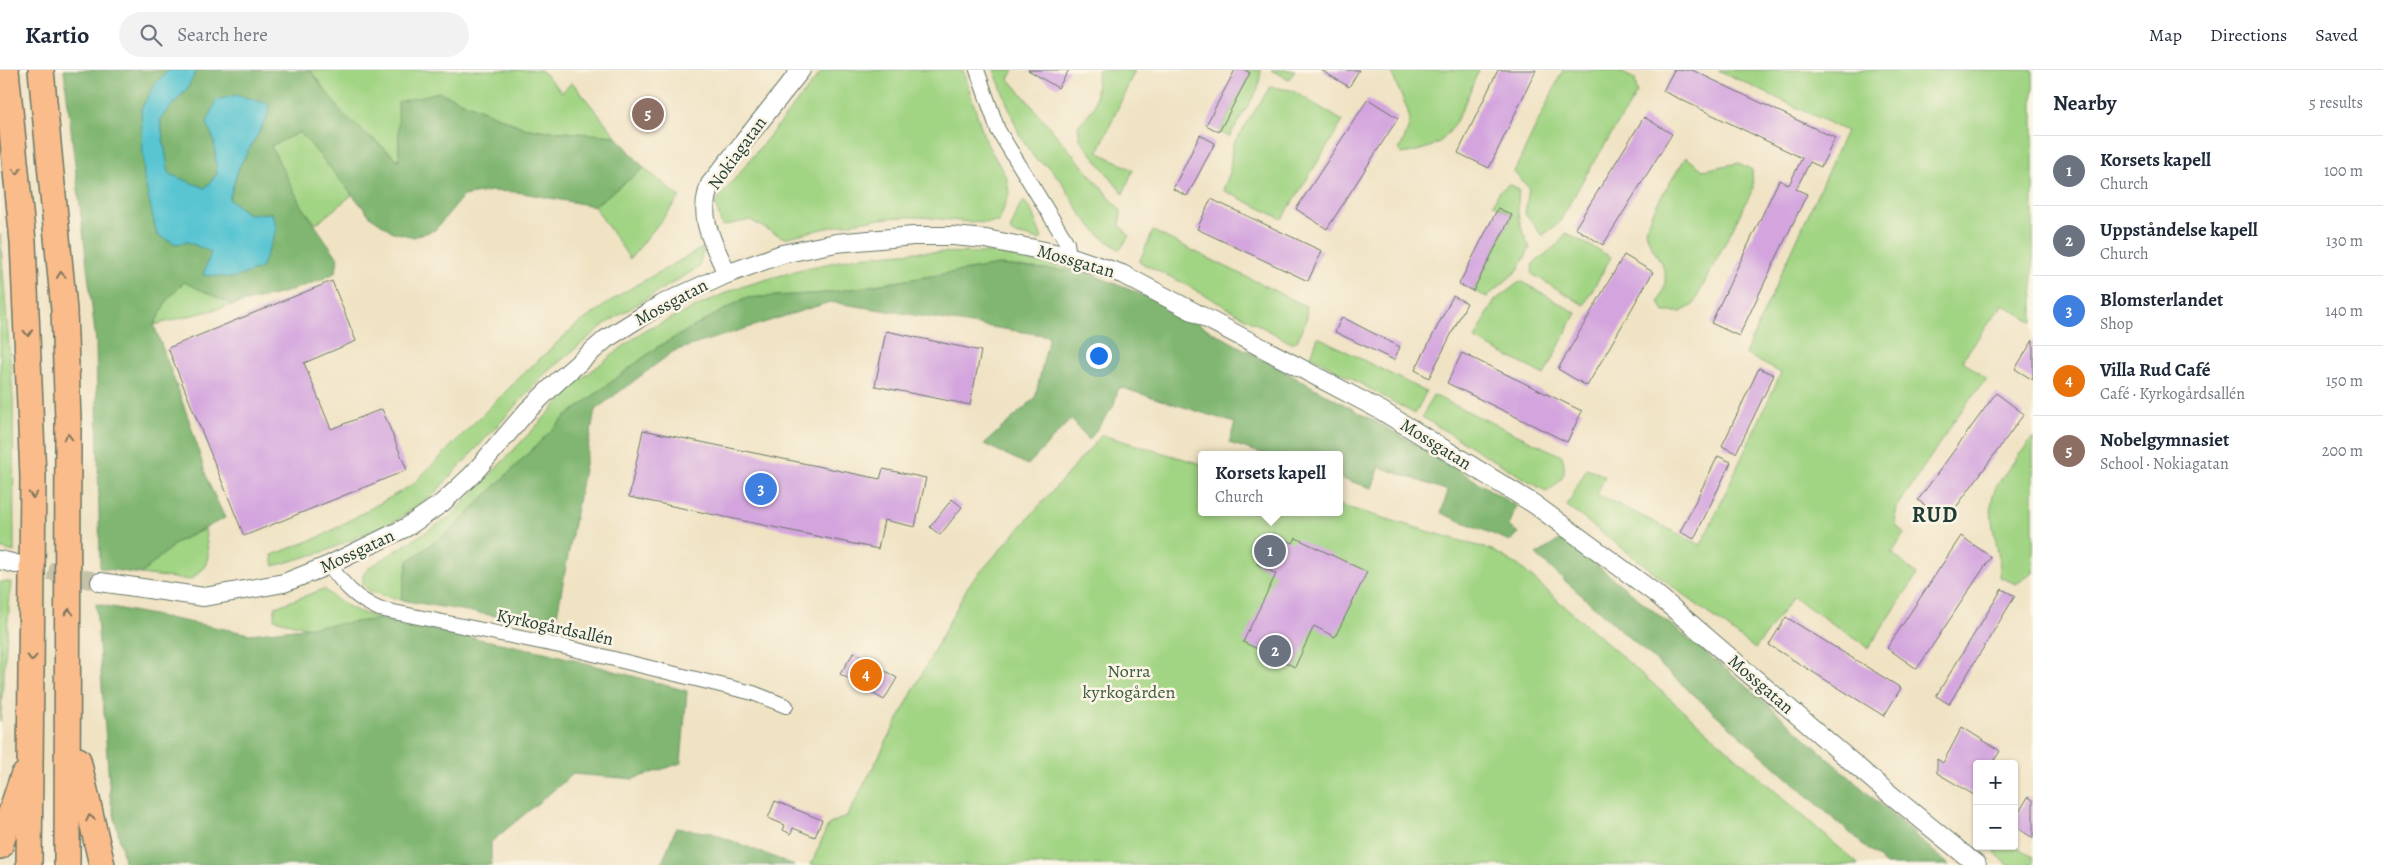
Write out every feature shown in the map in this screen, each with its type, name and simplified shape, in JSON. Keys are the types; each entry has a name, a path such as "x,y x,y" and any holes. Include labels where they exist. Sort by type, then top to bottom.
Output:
{"highway":[{"path":"6,70 23,242 33,468 29,865"},
{"path":"41,70 64,310 68,420 67,865"},
{"path":"68,714 102,865"},
{"path":"0,846 31,752"}],"street":[{"name":"Nokiagatan","path":"726,274 705,217 706,197 710,184 801,70"},
{"path":"977,70 998,130 1067,243 1069,256"},
{"name":"Mossgatan","path":"100,582 204,597 284,583 329,565 407,527 442,503 473,474 527,411 606,339 660,305 726,274 782,254 836,243 913,236 953,236 986,239 1069,256 1122,274 1156,290 1382,411 1540,508 1655,593 1874,781 1977,865"},
{"name":"Kyrkogårdsallén","path":"329,565 352,593 364,602 379,608 574,649 753,693 786,706"}],"green space":[{"path":"64,70 169,70 155,84 176,244 188,242 211,252 204,275 272,213 248,214 229,199 239,167 267,118 269,104 207,123 214,141 217,174 205,188 169,175 160,119 187,89 197,70 310,70 343,114 399,161 398,102 439,92 527,129 616,136 644,168 594,206 517,192 491,191 463,196 435,230 414,237 393,232 371,217 300,132 271,146 301,205 338,258 336,272 321,280 283,293 233,305 184,282 168,299 154,325 190,423 208,482 225,518 177,542 141,574 100,568 96,342"},
{"path":"310,70 541,70 562,92 572,82 616,136 527,129 439,92 400,161 343,114"},
{"path":"823,70 963,70 985,140 1007,179 1009,193 999,222 979,223 918,217 884,218 850,223 784,238 750,220 722,226 715,203"},
{"path":"994,70 1014,70 1009,79 1121,211 1120,225 1129,236 1120,250 1099,235 1080,213 1062,182 1048,166 1035,159 1019,134"},
{"path":"1098,70 1135,70 1098,152 1133,170 1123,194 1080,139 1078,126 1095,106"},
{"path":"1246,70 1261,70 1258,89 1229,137 1219,132 1250,73"},
{"path":"1271,70 1295,70 1289,79"},
{"path":"1392,70 1479,70 1463,107 1448,134 1434,145 1402,154 1399,151 1408,129 1409,116"},
{"path":"1563,70 1616,70 1635,79 1637,93 1583,180 1559,223 1542,236 1525,214 1529,188 1514,172"},
{"path":"1718,70 2033,70 2033,323 2003,304 1962,360 1986,379 1954,421 1895,511 1896,525 1904,534 1892,553 1917,575 1869,648 1793,597 1755,649 1567,506 1587,468 1605,476 1597,494 1701,545 1781,373 1745,354 1846,131"},
{"path":"1270,87 1291,90 1343,121 1282,219 1223,190 1230,172 1232,146"},
{"path":"300,132 352,195 316,224 301,205 271,146"},
{"path":"1686,157 1703,170 1739,163 1752,170 1753,189 1693,305 1681,312 1664,312 1659,302 1665,280 1664,269 1649,241 1646,231 1647,224 1656,205"},
{"path":"644,168 680,197 630,259 594,206"},
{"path":"1509,184 1519,189 1519,220 1530,248 1518,270 1487,297 1473,291 1512,215 1493,204 1499,192"},
{"path":"1024,201 1031,210 1042,238 1040,240 1012,233 1010,230 1020,205"},
{"path":"1153,231 1306,306 1307,317 1297,341 1291,343 1181,282 1139,262"},
{"path":"1566,233 1611,257 1584,305 1532,274 1533,264 1558,244"},
{"path":"0,234 13,398 14,552 0,548"},
{"path":"704,247 699,267 605,324 546,373 435,493 397,520 326,551 274,566 272,555 322,536 412,485 520,377 574,327 624,292"},
{"path":"914,252 994,253 1089,273 999,265 826,293 745,298 656,348 564,418 449,532 408,561 401,600 371,592 363,585 363,576 367,569 451,516 580,380 642,332 734,289 802,269 858,257"},
{"path":"999,265 1089,273 1155,300 1425,449 1516,506 1509,527 1519,533 1510,541 1441,513 1448,491 1380,467 1372,488 1343,479 1343,451 1254,451 1229,443 1235,423 1119,387 1113,407 1089,440 1071,419 1028,465 984,444 1035,398 1049,336 830,302 674,351 595,410 555,626 401,600 408,561 449,532 564,418 656,348 745,298 826,293"},
{"path":"184,281 233,305 154,325 168,299"},
{"path":"1521,281 1576,313 1544,375 1475,339 1494,301"},
{"path":"1318,337 1426,392 1415,414 1311,356"},
{"path":"1433,395 1562,456 1564,472 1560,481 1547,492 1422,417"},
{"name":"Norra kyrkogården","path":"1102,435 1198,463 1198,516 1343,516 1343,506 1492,550 1519,566 1859,865 811,865 828,825 848,815 968,586"},
{"path":"2033,437 2033,573 2016,584 2000,577 1999,556 1992,523 1992,502 1994,492 2001,479"},
{"path":"205,529 208,558 203,569 190,580 141,574 177,542"},
{"path":"1563,538 1742,682 1949,865 1886,865 1536,555"},
{"path":"0,582 11,582 0,721"},
{"path":"324,589 351,608 381,619 310,628 274,619 275,607"},
{"path":"96,604 250,634 381,619 549,653 687,691 681,763 633,779 573,774 491,842 491,865 125,865 110,796"},
{"path":"676,828 712,833 794,865 661,865"},
{"path":"2018,847 2033,856 2033,865 2008,865 1995,853 1996,850 2018,850"}],"water":[{"path":"169,70 197,70 187,89 160,119 169,174 205,188 217,174 214,141 207,123 216,100 236,95 269,104 267,118 239,167 229,199 248,214 272,213 277,229 261,268 234,278 203,275 211,252 188,242 176,244 157,235 144,178 141,109 155,84"}],"building":[{"path":"1028,70 1069,70 1058,88"},
{"path":"1235,70 1245,70 1250,73 1219,132 1206,125"},
{"path":"1321,70 1359,70 1349,87"},
{"path":"1498,70 1536,70 1489,168 1458,153"},
{"path":"1674,70 1692,70 1835,138 1821,167 1810,162 1796,189 1807,194 1739,336 1711,323 1779,180 1789,185 1802,158 1663,91"},
{"path":"1368,99 1398,118 1327,229 1296,209"},
{"path":"1644,117 1672,134 1603,245 1575,228"},
{"path":"1200,135 1215,143 1187,196 1173,189"},
{"path":"1211,199 1322,251 1308,281 1197,229"},
{"path":"1498,208 1512,215 1473,291 1459,284"},
{"path":"1624,255 1653,272 1587,386 1558,369"},
{"path":"332,281 356,341 304,363 331,429 382,409 407,470 244,536 168,348"},
{"path":"1453,296 1467,303 1429,378 1415,370"},
{"path":"1342,317 1400,347 1394,360 1335,332"},
{"path":"886,331 981,351 970,405 875,386"},
{"path":"2033,340 2033,380 2015,369"},
{"path":"1462,353 1582,411 1567,442 1447,383"},
{"path":"1759,368 1774,375 1736,453 1722,446"},
{"path":"1996,393 2024,414 1946,521 1918,500"},
{"path":"643,430 880,479 883,469 926,478 915,527 884,520 878,549 629,497"},
{"path":"1718,456 1731,462 1694,539 1680,532"},
{"path":"952,499 962,507 940,535 930,527"},
{"path":"1273,533 1293,543 1296,538 1367,572 1335,637 1314,626 1295,667 1243,642 1276,574 1257,564"},
{"path":"1961,536 1991,557 1917,669 1887,648"},
{"path":"2002,589 2015,596 1949,704 1936,696"},
{"path":"1786,617 1901,688 1884,716 1769,645"},
{"path":"854,652 897,678 884,700 840,674"},
{"path":"1962,727 2000,751 1994,760 1973,760 1973,794 1937,773 1937,759 1943,763"},
{"path":"2028,797 2033,800 2033,838 2018,829 2018,814"},
{"path":"775,801 822,820 815,837 793,828 791,834 783,830 785,825 768,818"}],"tunnel":[{"path":"22,565 100,582"}],"place":[{"name":"Nobelgymnasiet","path":"648,114"},
{"name":"Blomsterlandet","path":"761,489"},
{"name":"Korsets kapell","path":"1270,551"},
{"name":"Uppståndelse kapell","path":"1275,651"},
{"name":"Villa Rud Café","path":"866,675"}],"district":[{"name":"RUD","path":"1935,514"}]}
